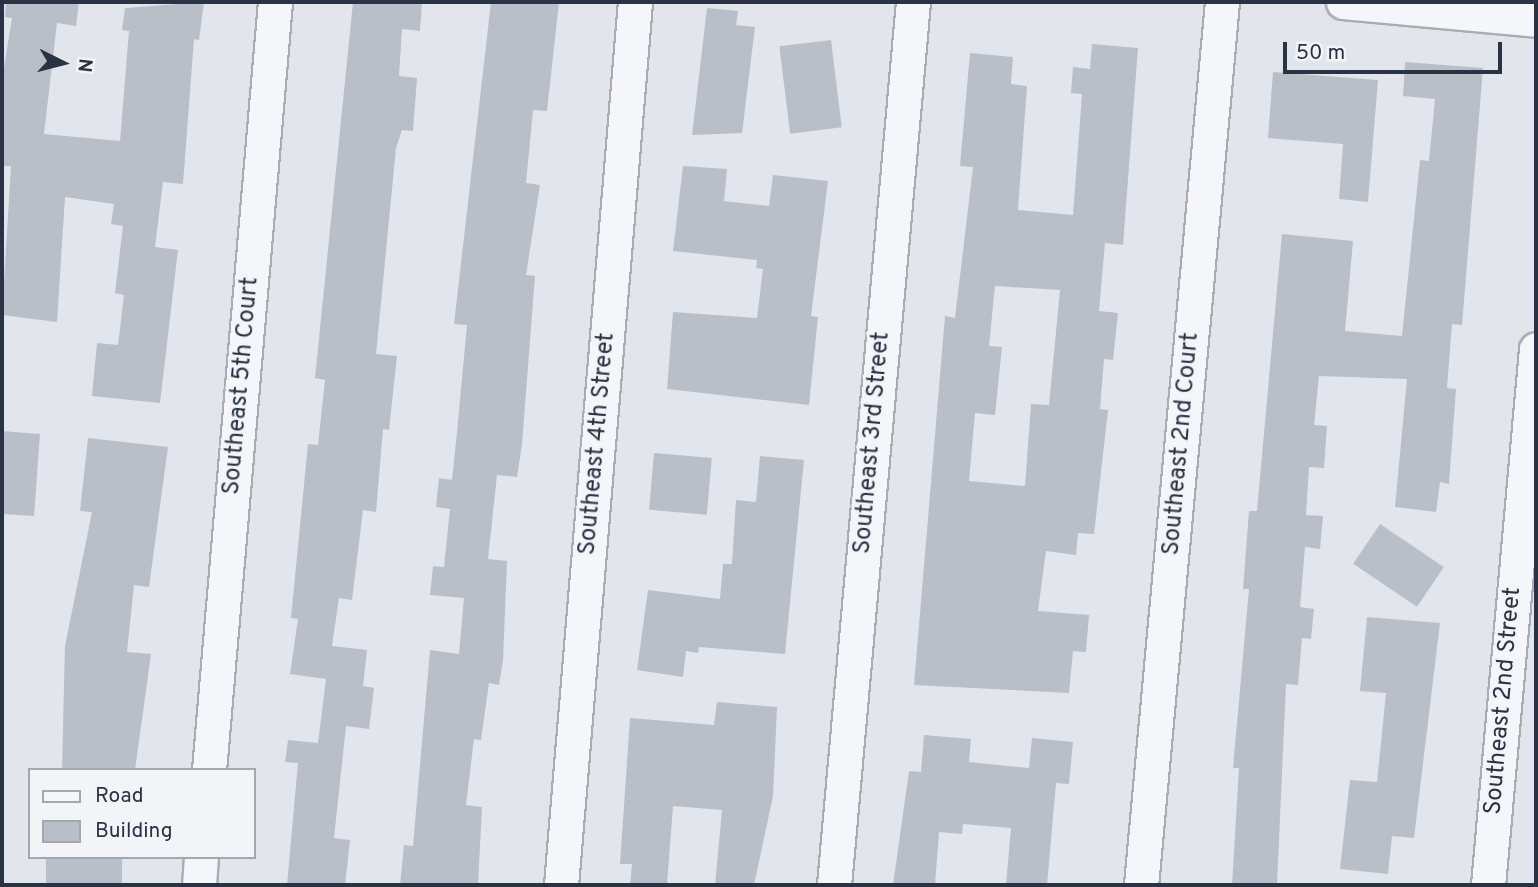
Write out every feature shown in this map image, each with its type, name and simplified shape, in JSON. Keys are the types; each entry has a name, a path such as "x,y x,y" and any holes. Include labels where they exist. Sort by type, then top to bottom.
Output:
{"street":[{"name":"Southeast 5th Court","path":"209,768 275,2"},
{"name":"Southeast 4th Street","path":"561,885 635,2"},
{"name":"Southeast 3rd Street","path":"834,885 913,2"},
{"name":"Southeast 2nd Court","path":"1141,885 1222,2"},
{"path":"1343,2 1536,20"},
{"name":"Southeast 2nd Street","path":"1488,885 1536,349"},
{"path":"199,885 201,859"}],"building":[{"path":"6,2 79,2 76,26 57,23 44,134 120,141 129,31 122,30 125,8 204,2 199,40 194,39 183,184 163,182 155,247 178,250 160,403 92,396 97,343 118,345 124,295 115,293 123,226 111,224 114,204 65,197 57,322 2,315 11,166 2,166 2,80 12,18 5,17"},
{"path":"353,2 422,2 420,31 402,29 399,76 417,78 413,131 402,130 396,148 376,354 397,356 389,430 383,429 376,512 363,510 352,600 339,598 332,646 367,650 363,686 374,688 369,729 346,726 334,838 350,840 345,885 287,885 298,763 285,762 288,740 318,743 326,679 290,674 298,619 291,618 308,444 318,445 325,380 315,378"},
{"path":"491,2 559,2 547,111 533,110 526,183 540,185 526,275 535,276 522,444 517,477 497,475 488,559 507,561 503,660 499,685 489,683 481,740 474,739 466,805 482,807 478,885 400,885 404,845 413,846 430,650 459,654 464,598 430,595 433,566 444,567 450,509 436,507 439,478 452,480 467,325 454,324"},
{"path":"707,8 738,11 736,25 755,27 742,133 692,135"},
{"path":"831,40 842,127 790,134 779,46"},
{"path":"1092,44 1138,48 1123,245 1105,243 1099,311 1118,313 1113,360 1104,359 1100,409 1108,410 1094,534 1078,533 1076,555 1046,551 1038,611 1089,615 1086,652 1073,651 1069,693 914,685 945,316 955,318 973,167 960,166 970,53 1013,57 1011,84 1027,86 1018,210 1073,215 1082,94 1071,93 1073,67 1090,69","holes":["995,286 1060,290 1049,405 1031,404 1025,486 969,481 975,413 995,415 1002,347 989,346"]},
{"path":"1405,62 1483,68 1462,325 1452,324 1447,388 1456,389 1449,484 1440,482 1436,512 1395,507 1407,379 1319,376 1314,425 1327,426 1324,468 1309,467 1306,515 1323,516 1320,549 1305,547 1300,607 1314,609 1311,639 1302,638 1298,685 1286,684 1277,885 1232,885 1239,768 1233,768 1249,589 1243,589 1249,511 1257,511 1282,234 1353,241 1345,331 1402,336 1420,160 1429,161 1435,99 1403,96"},
{"path":"1273,72 1378,80 1368,202 1339,199 1343,144 1268,138"},
{"path":"683,166 727,169 724,201 769,206 773,175 828,181 811,316 818,317 809,405 667,389 673,312 757,318 763,269 756,268 757,260 673,251"},
{"path":"2,431 40,434 34,516 2,514"},
{"path":"88,438 168,447 149,587 134,585 127,652 151,654 135,768 62,768 65,646 92,512 80,511"},
{"path":"654,453 712,458 707,515 649,510"},
{"path":"760,456 804,460 785,654 699,647 698,653 686,651 683,677 637,670 648,590 720,599 723,564 732,564 736,500 756,502"},
{"path":"1380,524 1444,567 1417,607 1353,564"},
{"path":"1367,617 1440,623 1414,838 1392,836 1388,874 1340,869 1350,780 1377,782 1386,693 1360,691"},
{"path":"717,702 777,707 773,796 754,885 715,885 722,810 673,806 667,885 630,885 632,864 620,864 630,718 714,725"},
{"path":"924,735 971,739 969,762 1029,768 1032,738 1073,742 1069,784 1056,783 1047,885 1006,885 1011,828 963,824 962,834 939,832 935,885 893,885 909,771 921,772"},
{"path":"46,859 122,859 122,885 46,885"}]}
